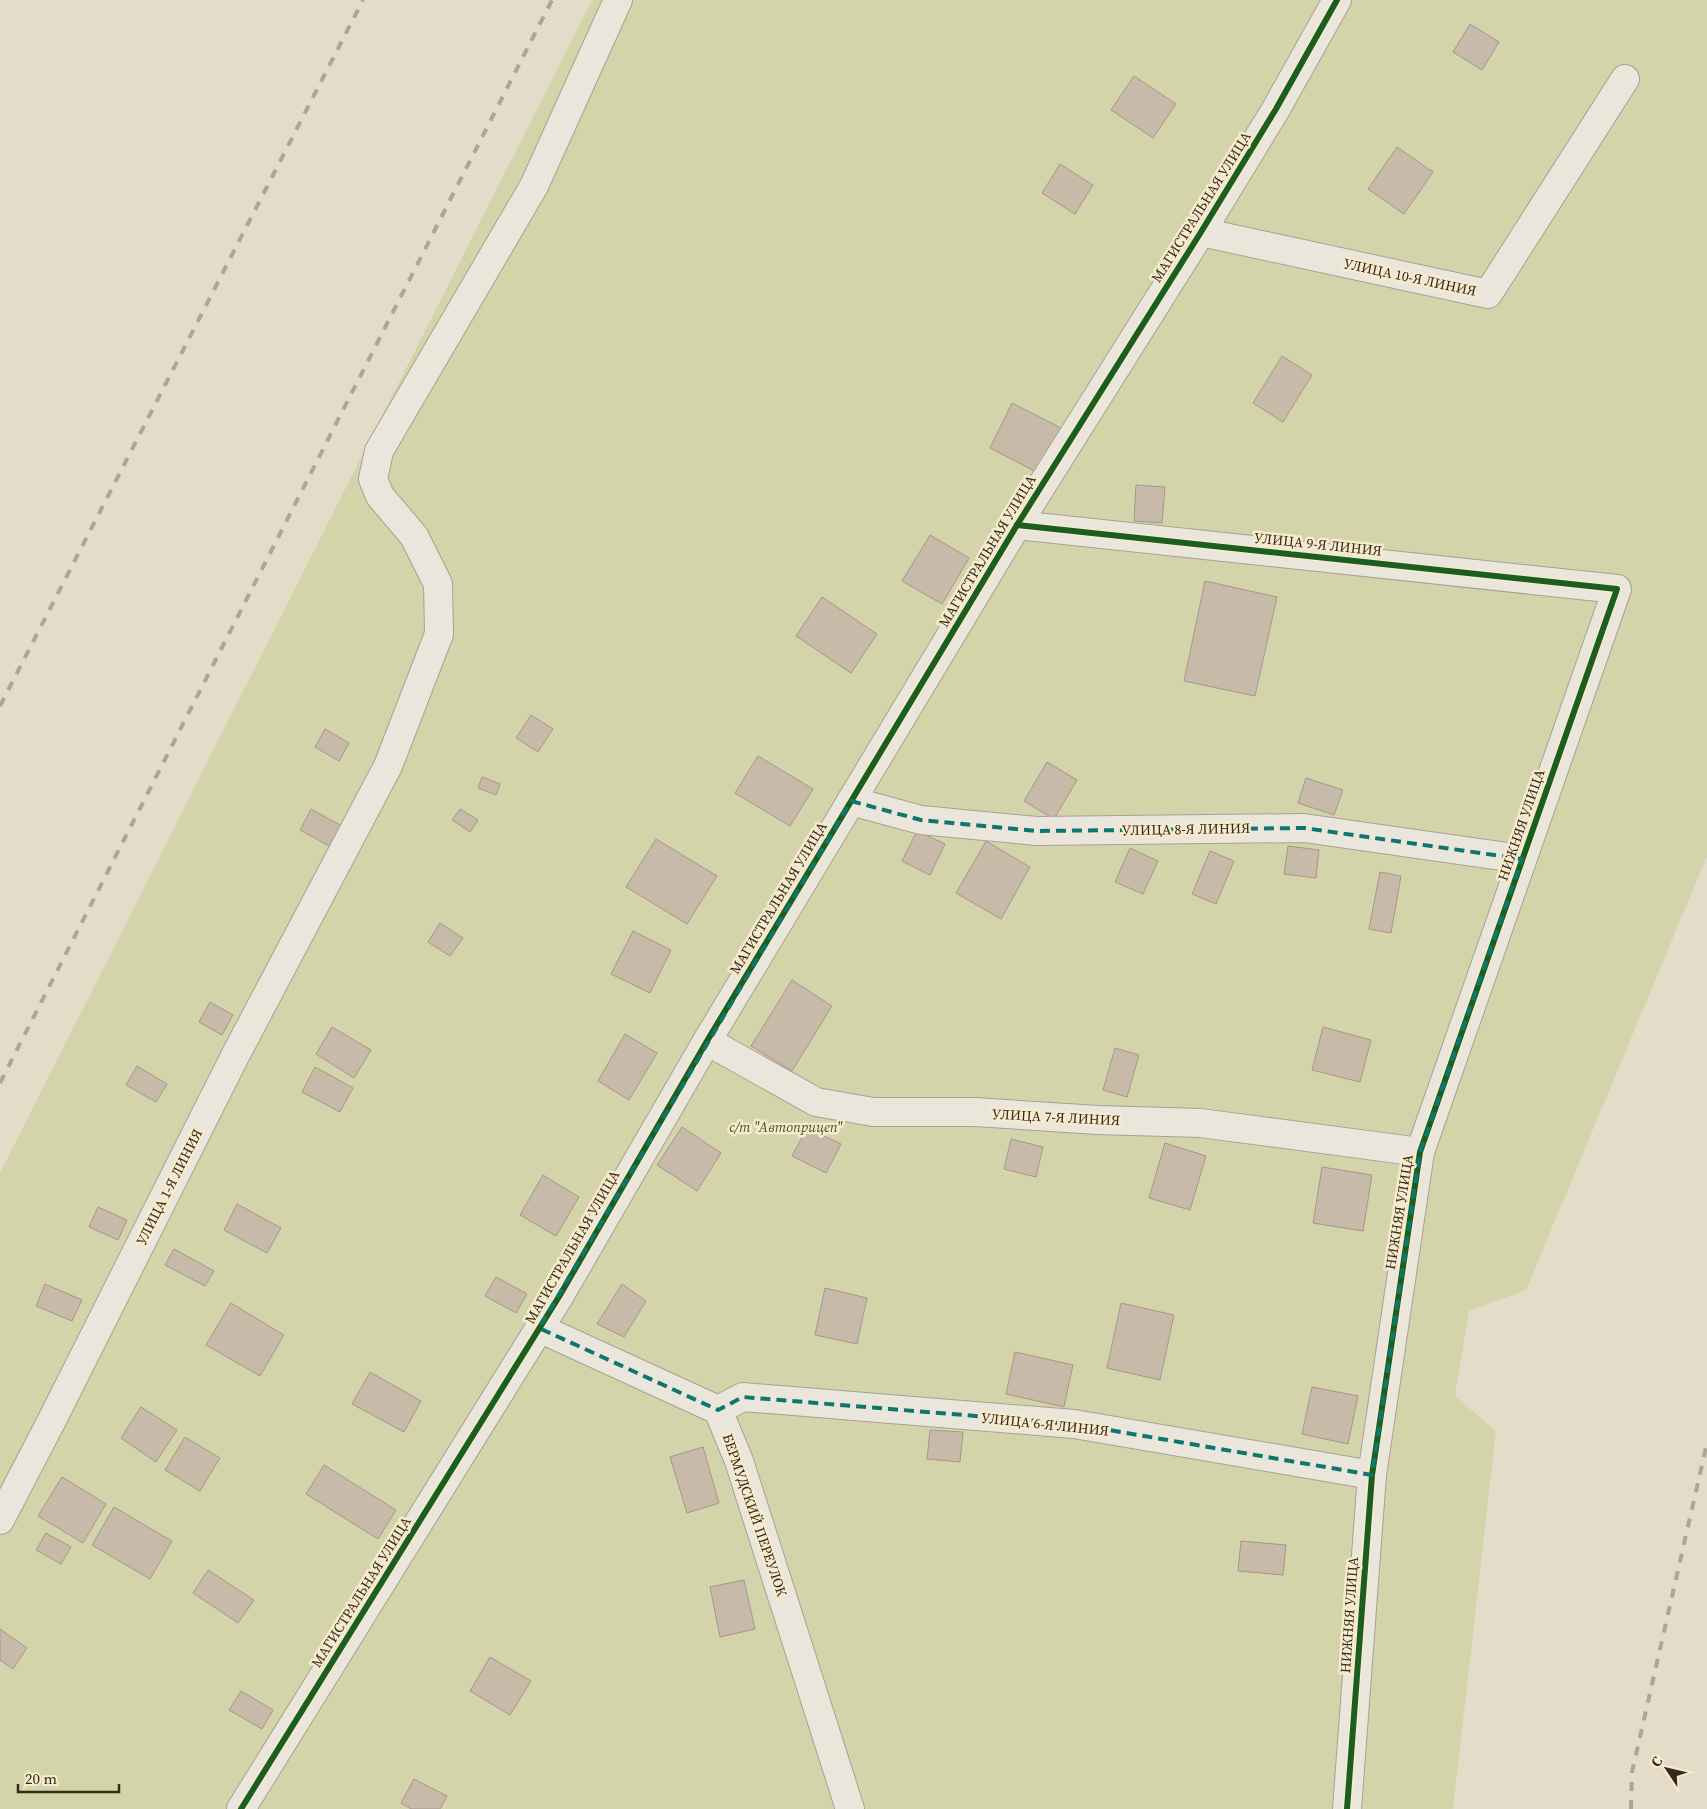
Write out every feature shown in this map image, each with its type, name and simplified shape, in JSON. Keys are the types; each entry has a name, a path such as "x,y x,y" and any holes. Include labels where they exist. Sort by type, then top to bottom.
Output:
{"street":[{"name":"УЛИЦА 1-Я ЛИНИЯ","path":"0,1520 236,1054 388,766 439,634 438,584 414,536 380,496 373,478 379,451 534,186 618,0"},
{"name":"МАГИСТРАЛЬНАЯ УЛИЦА","path":"241,1809 539,1328 706,1041 1017,525 1276,109 1337,0"},
{"name":"УЛИЦА 10-Я ЛИНИЯ","path":"1201,232 1488,294 1625,79"},
{"name":"УЛИЦА 9-Я ЛИНИЯ","path":"1017,525 1617,589"},
{"name":"НИЖНЯЯ УЛИЦА","path":"1347,1809 1372,1475 1420,1152 1617,589"},
{"name":"УЛИЦА 8-Я ЛИНИЯ","path":"851,801 921,820 1037,831 1304,828 1522,859"},
{"name":"УЛИЦА 7-Я ЛИНИЯ","path":"706,1041 816,1102 873,1112 976,1112 1098,1120 1200,1123 1420,1152"},
{"path":"539,1328 718,1410"},
{"name":"УЛИЦА 6-Я ЛИНИЯ","path":"718,1410 743,1397 1074,1424 1372,1475"},
{"name":"БЕРМУДСКИЙ ПЕРЕУЛОК","path":"718,1410 739,1461 850,1809"}],"highlighted area":[{"path":"851,801 921,820 1037,831 1304,828 1522,859 1420,1152 1372,1475 1074,1424 743,1397 718,1410 539,1328"}],"green space":[{"name":"с/т \"Автоприцеп\"","path":"592,0 1707,0 1707,856 1526,1290 1469,1311 1455,1396 1496,1431 1453,1809 0,1809 0,1173"}],"building":[{"path":"1470,24 1499,42 1482,70 1453,52"},
{"path":"1134,76 1176,104 1153,138 1111,110"},
{"path":"1397,147 1433,172 1404,214 1368,189"},
{"path":"1060,164 1093,185 1075,214 1042,193"},
{"path":"1282,356 1312,375 1283,422 1253,403"},
{"path":"1012,403 1065,430 1042,475 990,448"},
{"path":"1136,485 1165,487 1162,523 1134,521"},
{"path":"930,535 969,558 942,604 902,581"},
{"path":"1205,581 1277,597 1255,696 1184,681"},
{"path":"822,597 877,634 851,673 796,636"},
{"path":"531,715 553,729 538,752 516,738"},
{"path":"325,729 349,743 339,761 315,747"},
{"path":"758,756 813,789 790,826 735,793"},
{"path":"1047,762 1077,780 1054,819 1024,801"},
{"path":"482,777 500,784 496,795 478,788"},
{"path":"1306,778 1343,790 1334,815 1298,803"},
{"path":"311,809 342,826 331,847 300,830"},
{"path":"460,809 478,820 470,832 452,820"},
{"path":"917,831 945,844 930,875 902,861"},
{"path":"656,839 717,876 687,924 626,887"},
{"path":"986,841 1030,867 1001,919 956,893"},
{"path":"1288,846 1319,850 1316,878 1284,874"},
{"path":"1130,848 1158,861 1143,894 1115,882"},
{"path":"1210,851 1234,861 1216,904 1192,894"},
{"path":"1380,872 1401,876 1391,933 1369,929"},
{"path":"440,923 463,938 450,956 428,942"},
{"path":"633,931 671,950 650,993 611,974"},
{"path":"792,980 832,1006 792,1071 751,1046"},
{"path":"210,1002 233,1015 222,1035 199,1022"},
{"path":"332,1027 371,1050 354,1078 316,1054"},
{"path":"1323,1027 1371,1040 1360,1082 1312,1070"},
{"path":"625,1034 657,1053 629,1100 598,1081"},
{"path":"1115,1048 1139,1055 1127,1097 1103,1090"},
{"path":"137,1066 167,1084 156,1102 126,1085"},
{"path":"315,1067 353,1088 340,1112 302,1092"},
{"path":"682,1127 721,1153 697,1191 657,1165"},
{"path":"807,1128 841,1144 826,1173 792,1156"},
{"path":"1011,1139 1043,1147 1036,1177 1004,1169"},
{"path":"1165,1143 1206,1156 1190,1210 1149,1198"},
{"path":"1322,1167 1372,1175 1363,1231 1313,1223"},
{"path":"543,1175 579,1197 556,1236 520,1215"},
{"path":"237,1204 281,1228 267,1253 224,1230"},
{"path":"98,1207 127,1220 118,1240 89,1227"},
{"path":"174,1249 214,1271 205,1286 165,1265"},
{"path":"496,1277 527,1294 516,1313 485,1296"},
{"path":"45,1284 82,1300 72,1321 36,1306"},
{"path":"622,1284 646,1301 624,1337 597,1324"},
{"path":"825,1288 867,1298 857,1344 815,1335"},
{"path":"231,1303 284,1335 260,1376 206,1345"},
{"path":"1121,1303 1174,1315 1160,1380 1107,1368"},
{"path":"1015,1352 1073,1365 1064,1407 1006,1394"},
{"path":"370,1372 421,1401 404,1432 352,1404"},
{"path":"1312,1387 1358,1396 1348,1444 1302,1434"},
{"path":"141,1407 177,1430 156,1462 121,1438"},
{"path":"930,1430 963,1432 960,1462 927,1459"},
{"path":"185,1437 220,1458 200,1491 165,1470"},
{"path":"703,1447 719,1503 687,1513 670,1457"},
{"path":"324,1465 396,1510 378,1539 306,1494"},
{"path":"62,1477 106,1504 83,1543 38,1516"},
{"path":"114,1507 172,1541 150,1579 92,1545"},
{"path":"46,1533 71,1547 61,1564 36,1550"},
{"path":"1241,1541 1286,1545 1283,1575 1238,1571"},
{"path":"208,1570 254,1600 238,1623 193,1593"},
{"path":"744,1580 755,1629 720,1637 710,1587"},
{"path":"0,1629 27,1648 13,1669 0,1660"},
{"path":"490,1657 531,1681 510,1715 470,1691"},
{"path":"241,1691 273,1710 262,1729 229,1710"},
{"path":"414,1779 447,1796 440,1809 411,1809 401,1803"}],"railway":[{"path":"0,706 363,0"},
{"path":"0,1083 552,0"},
{"path":"1631,1809 1632,1772 1707,1443"}],"cycle path":[{"path":"241,1809 560,1295 707,1041 1017,525 1276,109 1337,0"},
{"path":"1017,525 1617,589 1420,1152 1372,1475 1347,1809"}]}
